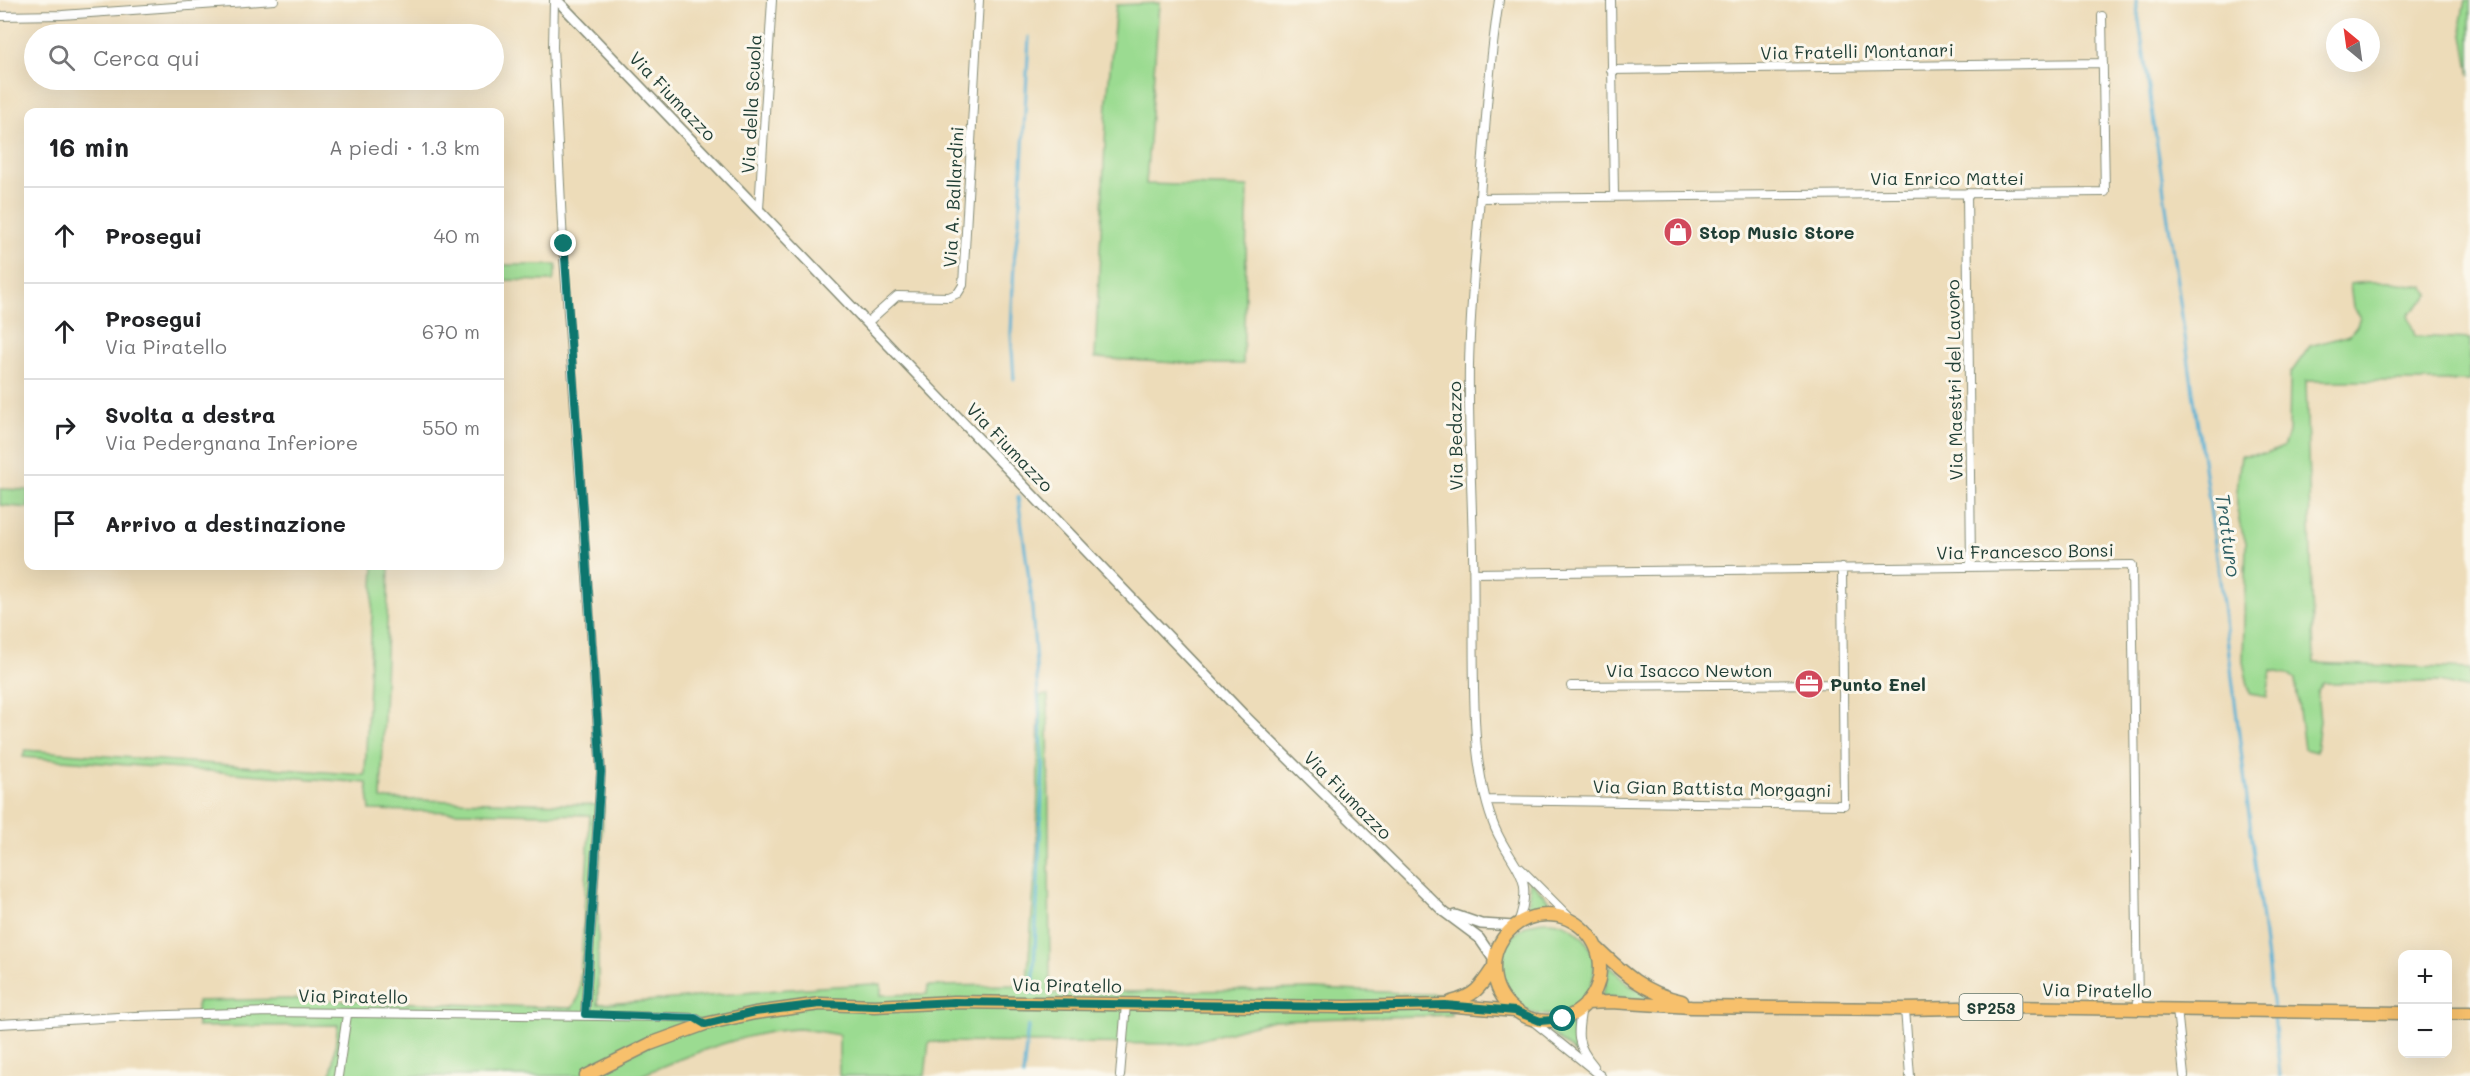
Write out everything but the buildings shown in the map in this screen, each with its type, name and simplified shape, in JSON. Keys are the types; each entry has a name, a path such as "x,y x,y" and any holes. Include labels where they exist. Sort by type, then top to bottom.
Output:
{"main road":[{"path":"1516,924 1542,915 1559,916 1574,922"},
{"name":"SP253","path":"1574,922 1587,933 1596,948"},
{"name":"SP253","path":"1516,924 1497,947 1493,964 1501,996 1515,1011 1528,1018 1551,1021 1573,1014 1584,1005"},
{"name":"Via Piratello","path":"1596,948 1624,974 1652,993 1719,1006"},
{"path":"1584,1005 1598,983 1599,959 1596,948"},
{"name":"Via Piratello","path":"1432,1005 1466,998 1475,993 1493,964"},
{"name":"Via Piratello","path":"585,1076 650,1044 705,1024 755,1012 820,1004 875,1006 954,1002 1347,1007 1432,1005 1515,1011"},
{"name":"Via Piratello","path":"1584,1005 1611,1002 1691,1007 1905,1009 2008,1007 2398,1012"},
{"path":"2452,1013 2470,1013"}],"street":[{"path":"0,15 62,15 274,0"},
{"path":"556,0 554,47 564,244 601,772 585,1014"},
{"name":"Via Fiumazzo","path":"556,0 1243,714 1444,912 1479,938 1493,964"},
{"name":"Via della Scuola","path":"759,209 772,0"},
{"name":"Via A. Ballardini","path":"868,322 897,296 949,297 958,293 963,285 979,0"},
{"name":"Via Bedazzo","path":"1499,0 1490,64 1469,366 1474,573 1473,697 1478,753 1486,800 1496,829 1517,865 1525,893 1516,924"},
{"path":"1611,0 1614,195"},
{"name":"Via Enrico Mattei","path":"1480,198 2105,192 2102,15"},
{"name":"Via Fratelli Montanari","path":"1611,70 2103,63"},
{"name":"Via Maestri del Lavoro","path":"1966,193 1971,566"},
{"name":"Via Francesco Bonsi","path":"1474,573 2132,564 2138,1009"},
{"name":"Via Gian Battista Morgagni","path":"1486,800 1844,805 1842,568"},
{"name":"Via Isacco Newton","path":"1571,686 1843,684"},
{"name":"Via Bedazzo","path":"1517,865 1574,922"},
{"name":"Via Fiumazzo","path":"1444,912 1481,924 1516,924"},
{"path":"1120,1076 1126,1004"},
{"path":"1584,1005 1578,1034 1579,1044 1602,1076"},
{"path":"1905,1009 1910,1076"},
{"path":"2177,1009 2184,1076"},
{"name":"Via Piratello","path":"0,1024 135,1016 269,1012 347,1015 585,1014 695,1018 705,1024"},
{"path":"338,1076 347,1015"},
{"path":"1528,1018 1602,1076"}],"green space":[{"path":"2465,0 2470,0 2470,76 2461,22"},
{"path":"1159,3 1146,184 1248,187 1243,364 1194,364 1095,358 1107,101 1116,5"},
{"path":"504,265 557,265 553,281 504,280"},
{"path":"2393,282 2424,287 2430,294 2408,315 2415,336 2470,339 2470,381 2306,381 2314,663 2470,669 2470,689 2439,682 2323,683 2317,693 2320,720 2316,752 2304,749 2295,680 2287,674 2271,671 2267,697 2250,694 2243,662 2246,542 2237,509 2238,479 2241,455 2266,454 2283,447 2289,432 2290,374 2310,346 2350,335 2357,326 2360,316 2353,307 2350,284"},
{"path":"0,489 24,490 24,508 0,505"},
{"path":"374,570 389,570 381,799 604,805 598,892 598,1004 845,985 881,984 881,995 927,994 928,986 1027,985 1037,848 1039,696 1048,695 1050,993 1315,989 1448,995 1451,1015 1273,1020 1185,1044 929,1042 925,1076 839,1076 839,1035 797,1029 737,1040 677,1060 640,1076 331,1076 338,1025 197,1027 197,1001 288,999 572,1008 579,997 590,815 370,810 367,783 23,757 25,750 365,775"},
{"path":"1528,878 1553,905 1552,907 1527,910 1530,892"},
{"path":"1547,921 1565,924 1580,935 1591,950 1594,968 1591,986 1580,1001 1565,1012 1547,1015 1529,1012 1514,1001 1503,986 1500,968 1503,950 1514,935 1529,924"},
{"path":"1608,964 1629,985 1657,1000 1601,997 1608,978"},
{"path":"1575,1023 1573,1037 1577,1055 1548,1030"}],"waterway":[{"name":"Tratturo","path":"2136,0 2217,556 2273,1009"},
{"path":"1014,379 1011,334 1014,261 1019,222 1029,37"},
{"path":"1018,497 1031,594 1043,765 1033,994"},
{"name":"Tratturo","path":"2274,1015 2280,1076"},
{"path":"1023,1076 1028,1026"}],"place":[{"name":"Stop Music Store","path":"1678,232"},
{"name":"Punto Enel","path":"1809,684"}],"route":[{"path":"564,244 601,772 585,1014 695,1018 705,1024 755,1012 820,1004 875,1006 954,1002 1347,1007 1445,1005 1515,1011 1540,1021 1563,1019"}]}
